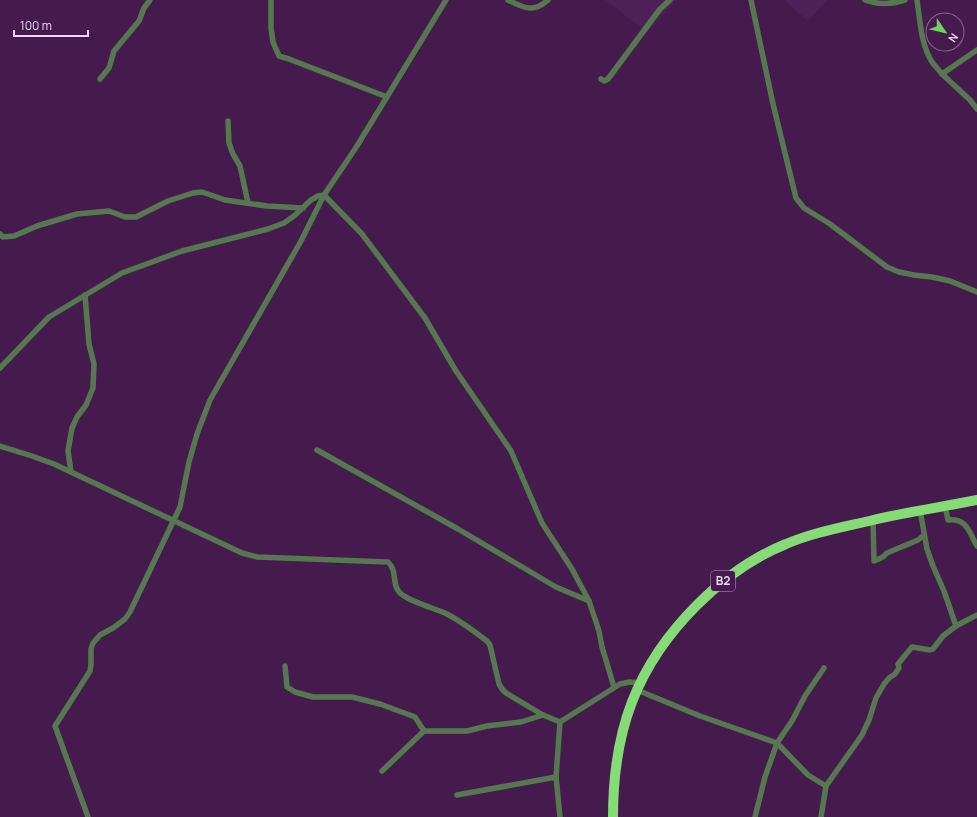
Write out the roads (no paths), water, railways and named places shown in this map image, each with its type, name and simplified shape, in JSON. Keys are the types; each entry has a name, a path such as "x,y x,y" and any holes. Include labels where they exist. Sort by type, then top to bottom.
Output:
{"highway":[{"name":"B2","path":"613,817 615,766 619,744 629,708 638,686 659,650 678,624 704,598 734,572 758,557 787,543 830,530 873,520 977,500"}],"street":[{"path":"100,79 109,68 114,51 139,21 144,8 150,0"},
{"path":"271,0 271,28 273,42 279,56 387,97"},
{"path":"88,817 55,726 90,671 91,649 93,643 100,636 125,619 130,612 180,507 189,462 197,434 210,400 301,241 324,195 357,146 446,0"},
{"path":"508,0 520,7 530,8 541,7 548,0"},
{"path":"601,79 604,81 608,79 656,13 670,0"},
{"path":"751,0 796,198 804,208 830,224 887,267 914,276 932,277 950,281 977,292"},
{"path":"865,0 885,4 905,0"},
{"path":"917,0 927,51 932,61 942,74 970,100 977,109"},
{"path":"942,74 977,50"},
{"path":"228,121 229,143 240,166 248,203"},
{"path":"0,234 3,237 14,236 37,226 77,214 109,211 125,218 136,217 168,201 193,193 202,192 225,200 267,206 303,208"},
{"path":"0,368 49,317 122,273 143,264 182,251 268,229 284,223 318,196 324,195"},
{"path":"324,195 362,234 425,318 456,371 511,451 542,523 572,569 589,601 599,631 602,647 614,687"},
{"path":"71,472 68,451 72,428 77,417 86,405 93,388 94,364 89,344 86,296"},
{"path":"0,446 43,459 242,553 257,557 388,562 394,569 398,592 447,614 490,644 502,689 506,693 543,715 560,722"},
{"path":"317,450 458,529 556,587 589,601"},
{"path":"945,506 948,520 957,519 964,522 977,546"},
{"path":"920,510 924,535 931,560 956,626"},
{"path":"873,520 874,561 883,557 887,553 918,540 924,535"},
{"path":"821,817 826,786 862,734 869,720 876,698 888,678 895,674 899,668 898,664 912,648 933,649 943,636 956,626 977,615"},
{"path":"285,666 287,687 295,692 313,697 352,697 380,704 414,717 424,731"},
{"path":"755,817 765,777 777,744 792,721 804,696 824,668"},
{"path":"560,722 614,687 625,682 638,686 700,716 777,744 808,775 826,786"},
{"path":"382,771 424,731 467,731 487,726 521,722 543,715"},
{"path":"560,722 556,777 560,817"},
{"path":"457,795 556,777"}]}
